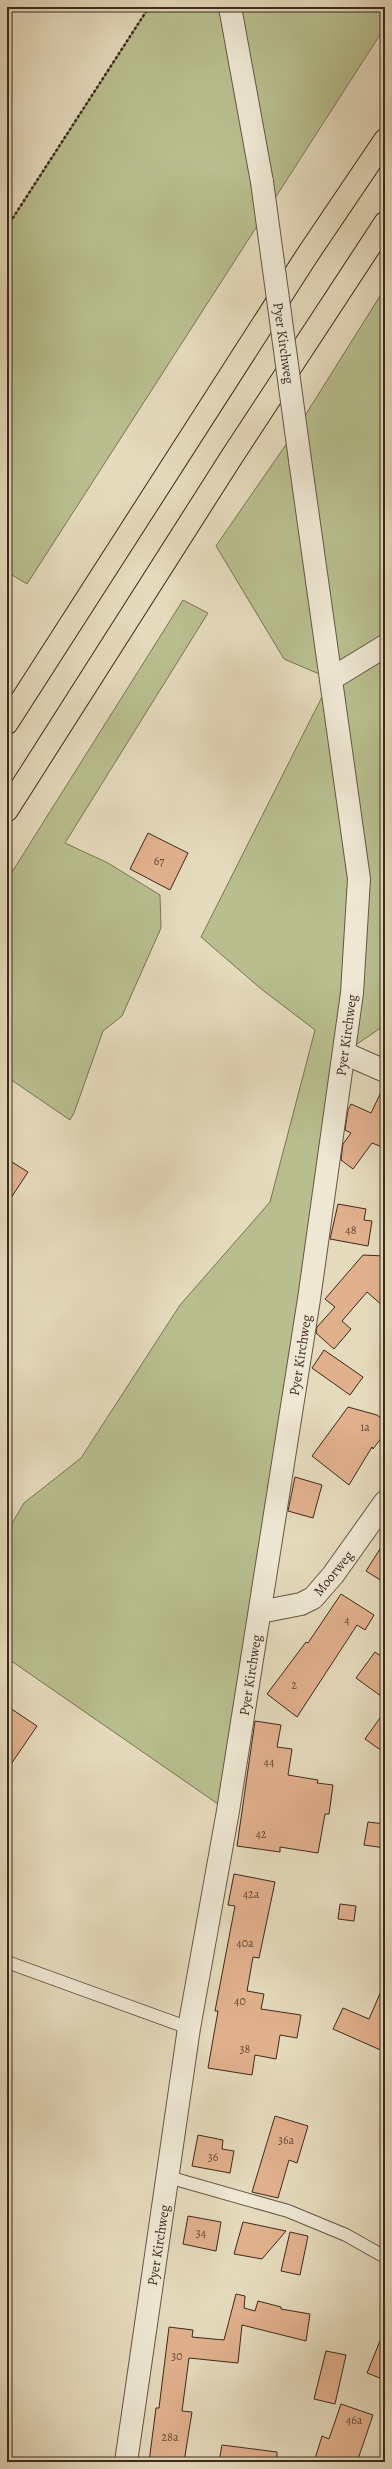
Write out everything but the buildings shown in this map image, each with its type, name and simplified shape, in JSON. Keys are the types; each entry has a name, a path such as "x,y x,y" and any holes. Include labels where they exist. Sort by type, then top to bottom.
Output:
{"highway":[{"path":"7,722 302,264 385,140"},
{"path":"7,810 223,471 385,223"}],"street":[{"name":"Pyer Kirchweg","path":"126,2462 189,2028 228,1810 309,1299 352,993 359,879 262,182 230,7"},
{"path":"331,679 385,646"},
{"path":"344,1053 385,1070"},
{"name":"Moorweg","path":"260,1612 301,1604 313,1598 333,1575 385,1502"}],"lane":[{"path":"7,1962 189,2028"},
{"path":"168,2177 288,2211 346,2235 385,2257"}],"path":[{"path":"7,227 149,7"}],"green space":[{"path":"149,7 385,7 385,27 27,584 7,572 7,227"},
{"path":"385,288 385,1025 344,1053 228,1811 7,1658 7,1532 24,1503 81,1458 180,1305 270,1202 315,1030 260,988 201,937 331,679 284,659 216,546 296,430"},
{"path":"183,600 208,613 65,843 108,863 160,895 161,928 122,1016 103,1031 74,1113 70,1120 7,1077 7,880"}]}
